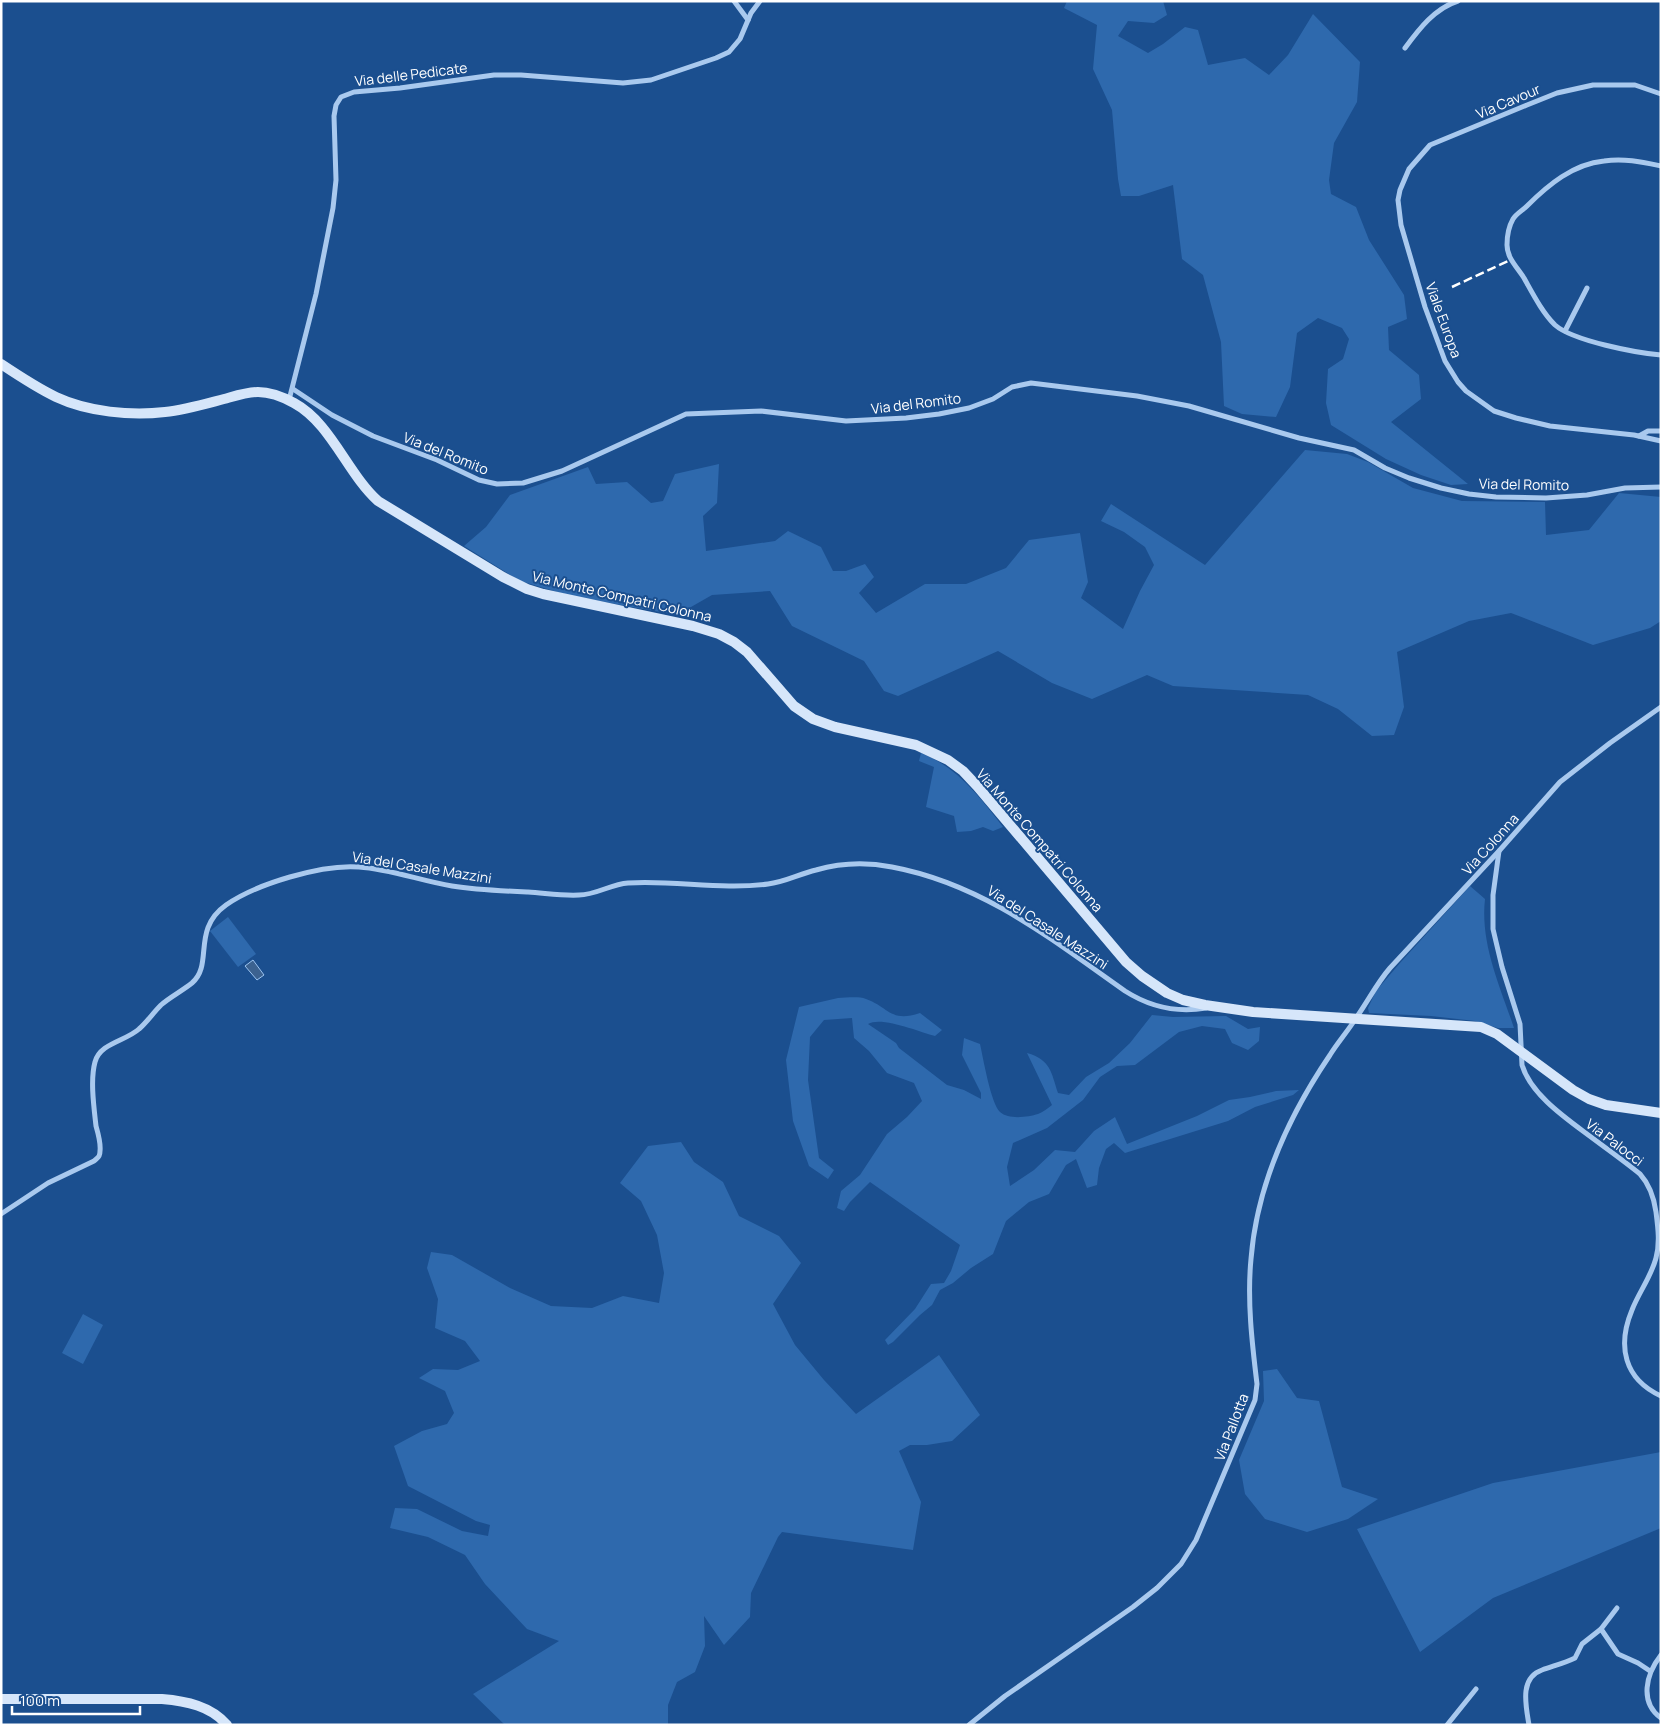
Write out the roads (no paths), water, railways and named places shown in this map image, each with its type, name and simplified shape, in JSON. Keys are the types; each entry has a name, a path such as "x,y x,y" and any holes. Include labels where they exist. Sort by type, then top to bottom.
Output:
{"street":[{"path":"734,1 748,20"},
{"name":"Via delle Pedicate","path":"289,400 318,285 333,208 336,180 334,116 340,97 354,92 400,88 494,75 521,75 623,83 651,80 729,52 740,40 753,10 760,1"},
{"path":"1405,48 1436,13 1458,1"},
{"name":"Via Cavour","path":"1398,200 1409,169 1430,145 1527,105 1557,93 1593,85 1635,85 1661,94"},
{"path":"1661,166 1629,160 1602,161 1581,166 1562,176 1543,190 1514,219 1508,238 1508,255 1545,313 1556,326 1577,337 1625,350 1661,355"},
{"name":"Viale Europa","path":"1398,200 1401,225 1425,307 1445,361 1462,386 1494,411 1516,418 1550,426 1638,436 1661,441"},
{"path":"1565,331 1587,288"},
{"name":"Via Monte Compatri Colonna","path":"1,364 58,398 88,407 113,411 167,412 256,392 272,394 289,400 302,408 317,422 378,501 503,577 543,594 693,626 719,634 747,652 790,701 807,715 835,728 916,746 948,760 981,790 1129,965 1167,993 1183,1000 1213,1007 1261,1013 1481,1027 1497,1034 1573,1090 1589,1099 1606,1105 1661,1113"},
{"name":"Via del Romito","path":"293,388 332,416 373,436 437,460 479,480 497,484 523,483 562,472 686,414 761,411 846,421 906,418 969,408 993,399 1012,387 1032,383 1137,396 1189,406 1299,438 1354,450 1403,476 1455,491 1505,498 1546,498 1587,495 1625,488 1661,487"},
{"path":"1638,436 1648,431 1661,431"},
{"name":"Via Colonna","path":"1356,1018 1386,973 1560,782 1661,707"},
{"name":"Via Palocci","path":"1499,851 1492,900 1493,929 1500,960 1520,1024 1524,1071 1548,1103 1561,1115 1640,1174 1651,1192 1658,1228 1657,1252 1648,1279 1630,1315 1626,1331 1626,1348 1633,1376 1643,1386 1661,1396"},
{"name":"Via del Casale Mazzini","path":"1,1214 43,1185 94,1161 99,1156 100,1147 94,1095 94,1068 97,1057 106,1048 136,1032 164,1002 196,979 202,965 204,938 207,928 218,912 230,902 254,891 282,880 324,868 367,868 465,888 581,895 627,883 669,882 728,886 760,885 785,881 832,866 857,864 888,866 941,880 969,890 989,900 1021,919 1142,1001 1176,1010 1213,1007"},
{"name":"Via Pallotta","path":"969,1725 1005,1696 1138,1603 1173,1574 1191,1552 1256,1397 1257,1384 1251,1318 1250,1265 1256,1220 1267,1176 1296,1110 1329,1056 1356,1018"},
{"path":"1529,1725 1526,1694 1529,1680 1532,1676 1540,1670 1573,1659 1578,1655 1582,1644 1601,1629 1617,1608"},
{"path":"1601,1629 1618,1654 1650,1671"},
{"path":"1661,1655 1650,1671 1647,1683 1648,1700 1652,1710 1661,1718"},
{"path":"1446,1725 1476,1689"},
{"path":"1,1699 134,1698 170,1700 188,1703 205,1709 228,1725"}],"railway":[{"path":"1452,287 1508,261"}]}
